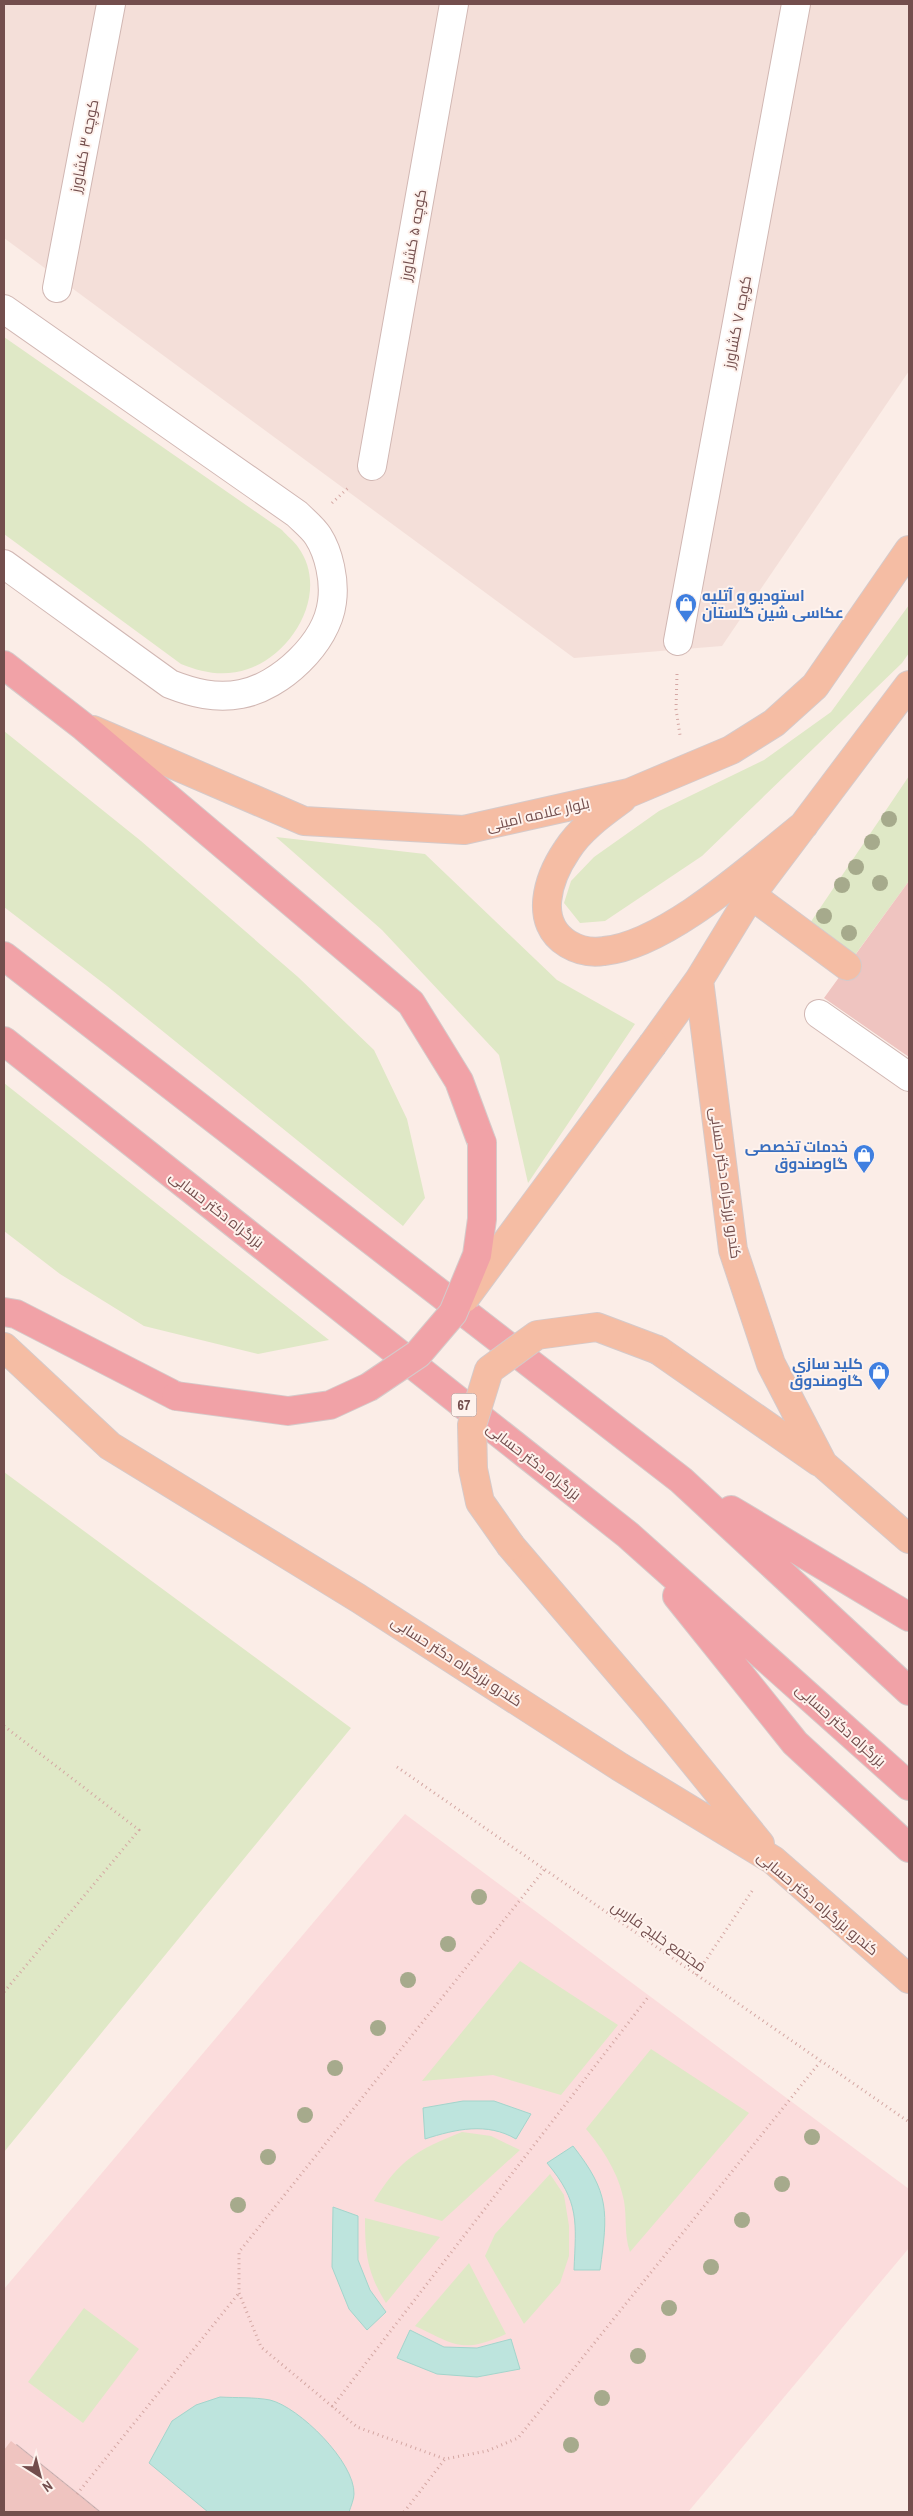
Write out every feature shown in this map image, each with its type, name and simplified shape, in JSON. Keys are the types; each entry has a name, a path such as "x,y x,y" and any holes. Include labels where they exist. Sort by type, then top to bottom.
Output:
{"highway":[{"path":"4,665 84,727 410,1003 459,1081 482,1143 482,1219 477,1255 453,1313 418,1354 369,1387 330,1405 288,1411 176,1396 16,1314 4,1312"},
{"path":"4,956 681,1480 909,1691"},
{"name":"بزرگراه دکتر حسابی","path":"4,1041 628,1535 909,1786"},
{"path":"681,1480 909,1617"},
{"path":"628,1535 795,1743 909,1848"}],"main road":[{"name":"بلوار علامه امینی","path":"84,727 304,821 464,830 629,793 731,750 774,723 815,686 909,550"},
{"path":"453,1313 699,980 751,895 909,686"},
{"path":"629,793 594,819 567,849 554,875 546,898 548,919 556,937 577,950 604,951 635,943 692,914 804,825"},
{"path":"751,895 847,966"},
{"name":"کندرو بزرگراه دکتر حسابی","path":"699,980 733,1250 771,1364 823,1464 909,1539"},
{"path":"773,1860 653,1712 511,1546 480,1502 473,1469 472,1425 489,1370 537,1335 597,1327 658,1350 823,1464"},
{"name":"کندرو بزرگراه دکتر حسابی","path":"4,1347 110,1446 358,1598 620,1766 773,1860 909,1979"}],"street":[{"name":"کوچه ۳ کشاورز","path":"58,288 111,4"},
{"name":"کوچه ۵ کشاورز","path":"372,466 454,4"},
{"name":"کوچه ۷ کشاورز","path":"678,641 796,4"},
{"path":"4,309 297,514 318,535 327,556 333,582 332,603 326,622 305,655 289,670 257,690 216,696 192,692 170,684 4,564"},
{"path":"819,1014 909,1077"}],"path":[{"path":"308,525 372,466"},
{"path":"678,641 676,709 684,771"},
{"path":"4,1726 139,1830 4,1992"},
{"name":"مجتمع خلیج فارس","path":"397,1767 909,2122"},
{"path":"696,1975 773,1860"},
{"path":"544,1870 239,2252 239,2293 261,2347 358,2427 445,2459 487,2451 518,2438 820,2062"},
{"path":"332,2407 649,1996"},
{"path":"77,2494 239,2293"},
{"path":"404,2512 445,2459"}],"shaded area":[{"path":"4,4 909,4 909,371 722,646 574,658 4,238"},
{"path":"405,1814 909,2189 909,2248 688,2512 4,2512 4,2289"}],"green space":[{"path":"4,337 282,530 295,543 307,564 310,582 308,601 302,618 292,635 280,649 265,661 248,669 231,673 206,672 181,664 4,534"},
{"path":"909,605 909,653 902,663 702,856 605,921 580,923 564,903 571,881 594,857 659,811 764,760 831,712"},
{"path":"4,731 141,841 298,977 374,1050 407,1119 425,1198 403,1226 107,986 4,907"},
{"path":"909,776 909,881 855,955 810,923"},
{"path":"276,837 425,854 557,980 635,1024 528,1183 499,1055 382,930"},
{"path":"4,1083 329,1340 258,1354 144,1326 60,1274 4,1231"},
{"path":"4,1472 351,1728 4,2152"},
{"path":"520,1961 618,2025 561,2095 493,2075 422,2081"},
{"path":"651,2049 749,2113 630,2252 622,2191 604,2153 586,2129"},
{"path":"462,2132 491,2136 520,2150 442,2221 374,2201 401,2165 433,2144"},
{"path":"550,2174 564,2195 569,2226 569,2256 560,2283 524,2324 485,2256 495,2234"},
{"path":"365,2218 440,2237 386,2303 375,2282 368,2262"},
{"path":"469,2263 506,2334 479,2344 459,2345 415,2326"},
{"path":"84,2308 139,2349 83,2423 28,2382"}],"water":[{"path":"463,2101 494,2101 531,2114 516,2139 494,2130 471,2129 448,2132 425,2139 423,2108"},
{"path":"573,2146 594,2177 603,2204 605,2218 600,2270 574,2270 575,2225 571,2201 558,2177 547,2163"},
{"path":"333,2207 358,2216 358,2260 370,2290 386,2312 367,2330 349,2309 332,2267"},
{"path":"410,2330 444,2347 477,2348 511,2339 520,2369 477,2377 437,2374 397,2358"},
{"path":"220,2397 270,2400 296,2413 310,2424 336,2452 352,2481 354,2496 349,2512 208,2512 149,2463 172,2421 196,2405"}],"building":[{"path":"909,881 909,1057 824,998"},
{"path":"11,2441 99,2512 4,2512 4,2450"}],"place":[{"name":"استودیو و آتلیه عکاسی شین گلستان","path":"686,623"},
{"name":"خدمات تخصصی گاوصندوق","path":"864,1174"},
{"name":"کلید سازی گاوصندوق","path":"879,1391"}]}
